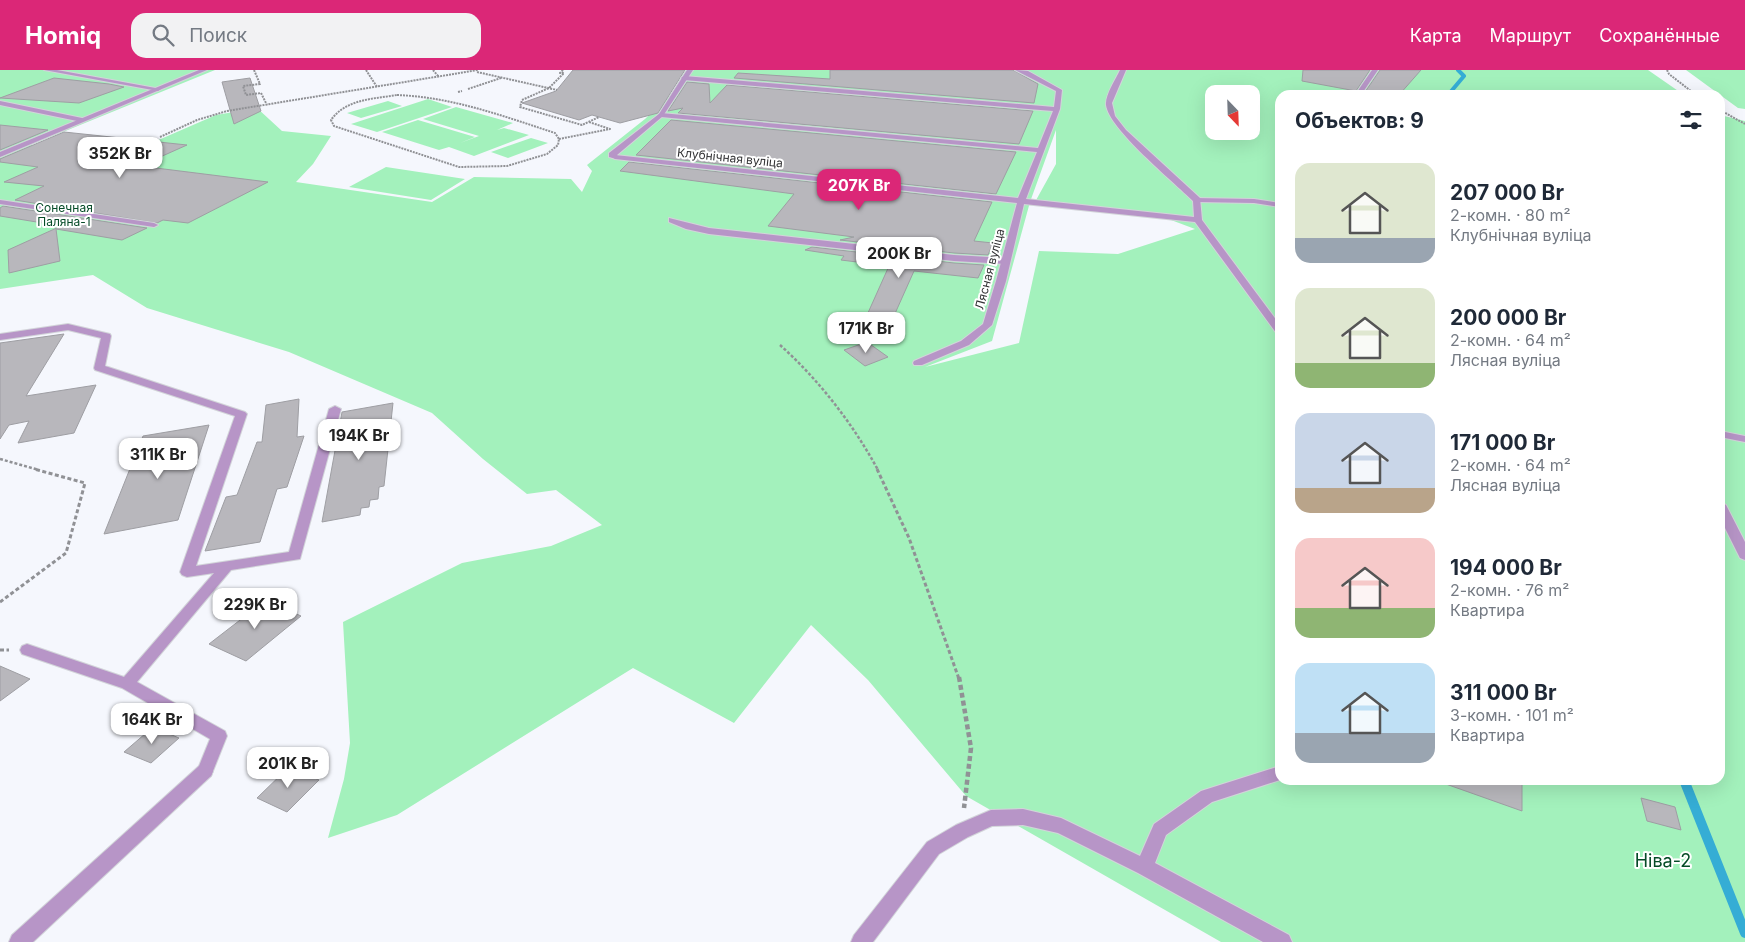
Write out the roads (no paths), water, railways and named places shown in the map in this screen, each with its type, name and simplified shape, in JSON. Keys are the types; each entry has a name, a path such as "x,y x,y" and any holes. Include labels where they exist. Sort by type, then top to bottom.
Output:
{"street":[{"path":"47,70 158,89"},
{"path":"0,155 204,70"},
{"path":"690,70 661,115 1042,150"},
{"path":"684,78 1056,109 1058,90 1026,72 1018,70"},
{"path":"1123,70 1109,103 1112,116 1124,131 1197,200 1254,201 1275,204"},
{"path":"1361,90 1375,70"},
{"path":"0,103 82,120"},
{"name":"Лясная вуліца","path":"918,363 965,343 987,326 1021,201 1056,109"},
{"name":"Клубнічная вуліца","path":"661,115 612,155 615,157 1198,220"},
{"path":"1197,200 1198,220 1275,325"},
{"path":"0,202 154,225"},
{"path":"672,220 689,227 709,231 954,258 1006,261"},
{"path":"0,337 68,327 106,336 99,368 241,414 188,572 295,556 335,409"},
{"path":"1725,435 1745,438"},
{"path":"1725,515 1745,555"},
{"path":"127,684 227,566"},
{"path":"19,942 205,771 219,736 127,684 27,650"},
{"path":"1144,867 1160,830 1207,796 1275,775"},
{"path":"861,942 934,848 962,831 991,818 1023,817 1061,826 1144,867 1255,934 1282,942"}],"waterway":[{"path":"1452,90 1464,76 1458,70"},
{"path":"1686,785 1745,933"}],"park label":[{"name":"Сонечная Паляна-1","path":"64,215"},
{"name":"Ніва-2","path":"1663,861"}]}
